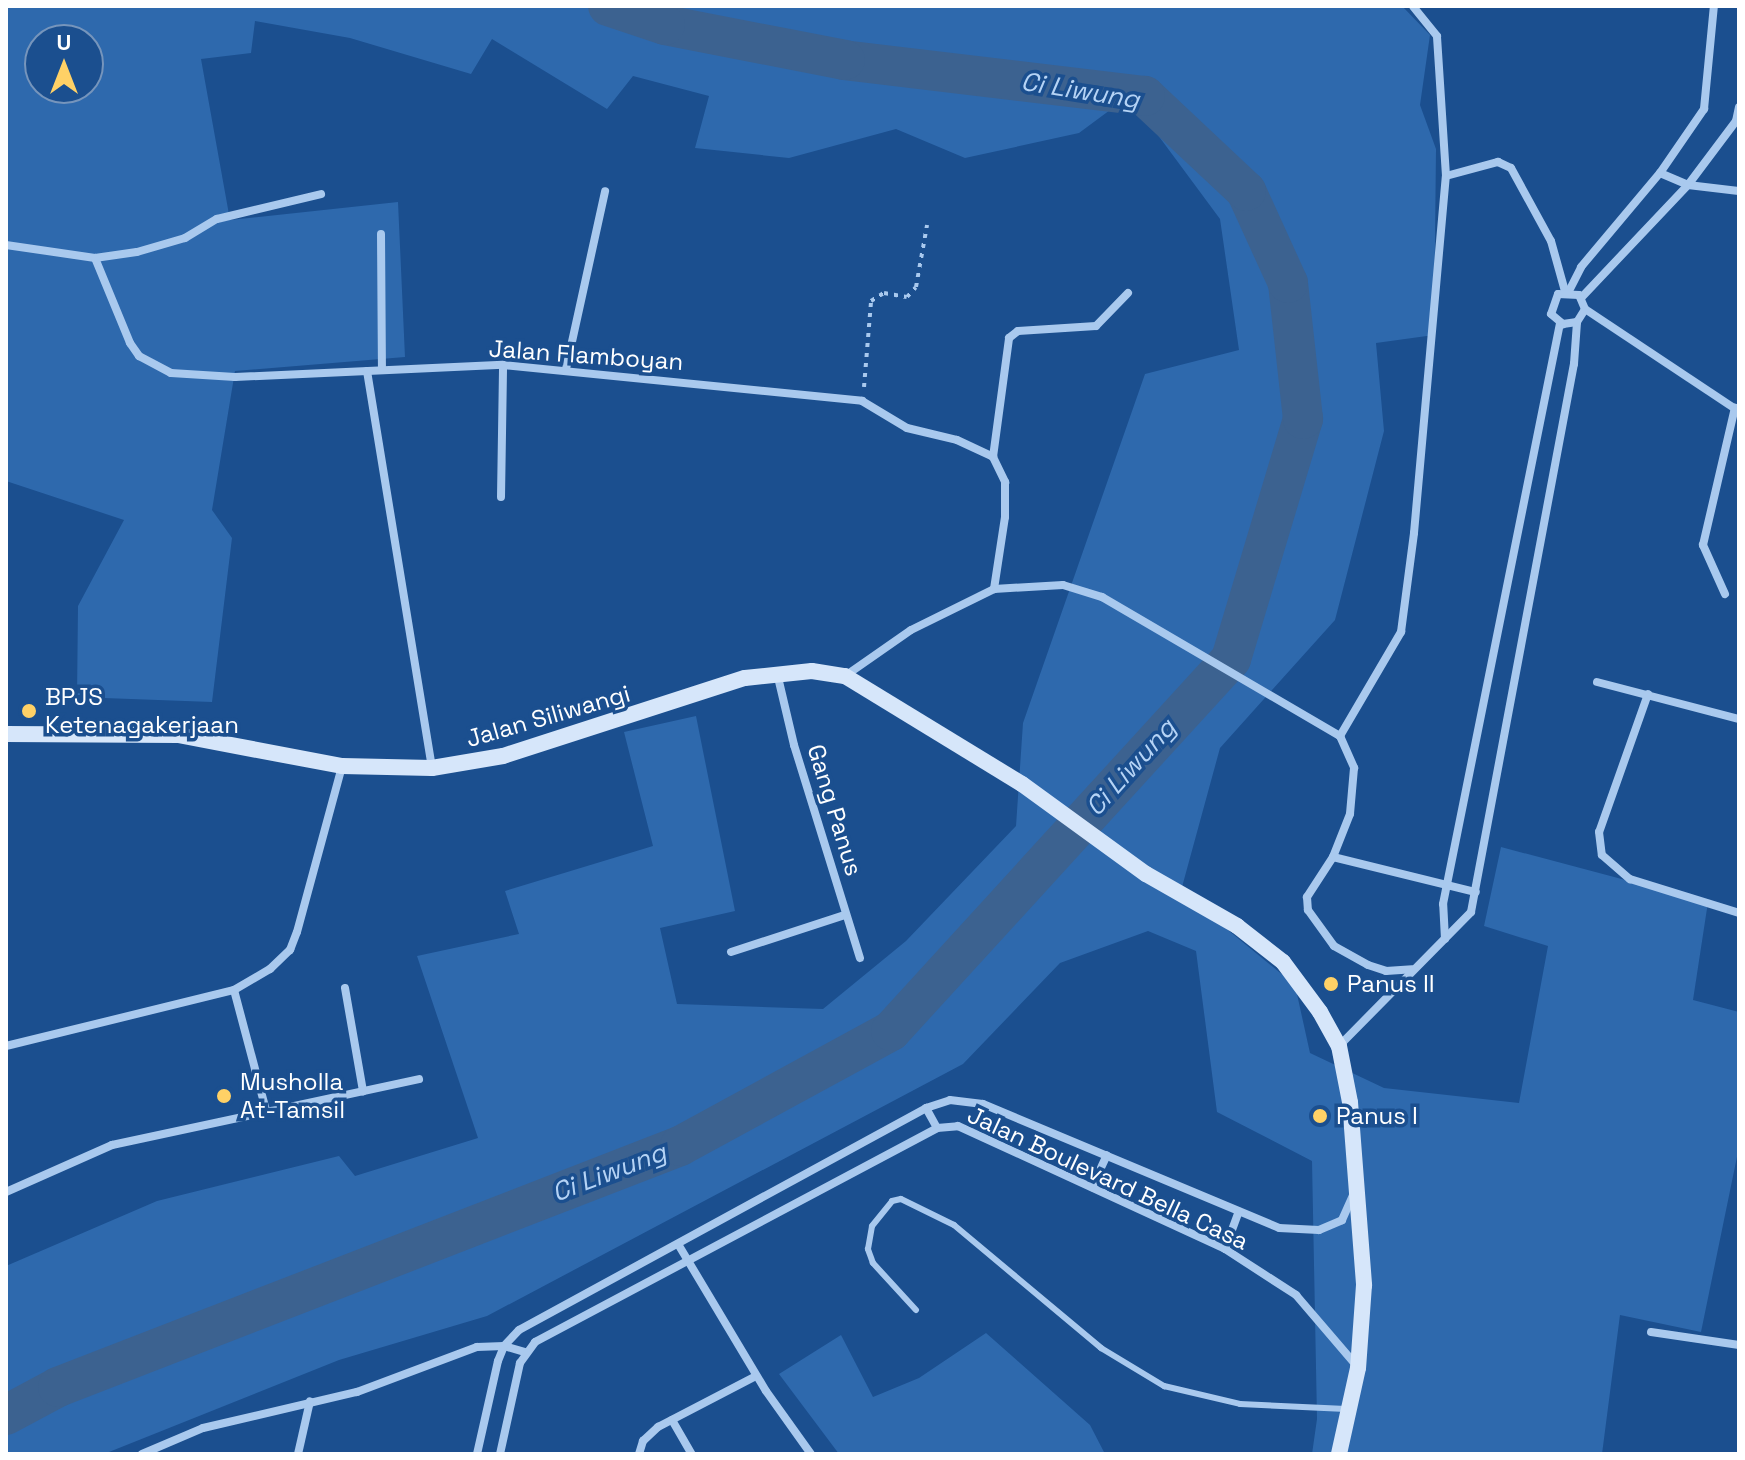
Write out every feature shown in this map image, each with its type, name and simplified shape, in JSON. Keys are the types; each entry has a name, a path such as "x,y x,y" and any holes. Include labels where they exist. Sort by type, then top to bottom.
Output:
{"main road":[{"name":"Jalan Siliwangi","path":"6,734 178,735 342,766 432,768 503,756 777,672 845,676 1022,784 1146,874 1237,926 1283,962 1339,1046"},
{"path":"1339,1046 1359,1182 1364,1285 1358,1368 1339,1454"}],"street":[{"path":"1340,736 1401,632 1446,176 1437,36 1413,6"},
{"path":"1445,939 1447,887 1560,323 1550,307 1567,291 1581,267 1660,173 1704,109 1714,6"},
{"path":"1581,298 1688,185 1736,121 1739,107"},
{"path":"1446,176 1498,162 1511,168 1551,241 1567,291 1581,298 1585,309 1737,409 1703,545 1725,594"},
{"path":"1660,173 1688,185 1739,191"},
{"path":"566,369 605,191"},
{"path":"6,245 95,258 185,238 217,219 321,194"},
{"path":"381,234 382,370"},
{"name":"Jalan Flamboyan","path":"95,258 130,343 153,365 171,373 235,377 503,365 566,369 862,401 907,428 957,440 993,457"},
{"path":"994,589 1005,506 1005,482 993,457 1009,338 1018,331 1096,326 1128,293"},
{"path":"1339,1046 1471,912 1574,364 1577,322 1585,309"},
{"path":"1560,323 1577,322"},
{"path":"501,497 503,365"},
{"path":"367,371 432,768"},
{"path":"845,676 911,630 994,589 1063,585 1132,614 1340,736 1354,768 1350,814 1333,857 1307,897 1316,925 1334,946 1386,971 1412,969"},
{"name":"Gang Panus","path":"777,672 794,745 860,958"},
{"path":"1597,682 1739,719"},
{"path":"1648,694 1599,832 1602,855 1630,879 1739,913"},
{"path":"6,1046 234,990 270,969 290,950 321,855 342,766"},
{"path":"1333,857 1476,892"},
{"path":"731,952 845,915"},
{"path":"345,988 363,1091"},
{"path":"234,990 266,1110"},
{"path":"6,1192 112,1145 419,1079"},
{"name":"Jalan Boulevard Bella Casa","path":"504,1346 519,1330 926,1108 950,1100 983,1104 1279,1228 1319,1230 1342,1220 1359,1182"},
{"path":"926,1108 937,1128"},
{"name":"Jalan Boulevard Bella Casa","path":"525,1352 541,1338 937,1128 958,1126 1225,1249 1296,1295 1358,1368"},
{"path":"1092,1187 1107,1155"},
{"path":"1225,1249 1239,1211"},
{"path":"678,1244 756,1376 811,1454"},
{"path":"1651,1332 1739,1345"},
{"path":"477,1454 504,1346"},
{"path":"142,1454 203,1428 357,1392 477,1347 504,1346 525,1352 500,1454"},
{"path":"639,1454 643,1441 672,1420 756,1376"},
{"path":"298,1454 310,1401"},
{"path":"672,1420 692,1454"}],"lane":[{"path":"916,1310 873,1263 868,1249 879,1213 885,1204 901,1199 954,1225 1101,1348 1164,1386 1240,1404 1349,1409"}],"path":[{"path":"862,401 871,301 884,293 907,297 916,287 927,225"}],"shaded area":[{"path":"6,6 1402,6 1430,35 1420,105 1436,149 1434,335 1376,343 1384,431 1335,620 1220,748 1179,898 1217,921 1295,985 1310,1053 1384,1088 1519,1103 1548,946 1484,926 1501,847 1708,902 1693,1000 1739,1012 1739,1147 1701,1332 1620,1315 1602,1454 1312,1454 1317,1419 1312,1161 1217,1112 1196,951 1148,931 1060,963 963,1064 487,1316 339,1360 104,1454 6,1454 6,1266 157,1201 339,1156 355,1176 478,1138 417,956 519,934 505,891 653,846 624,732 696,716 735,911 660,928 677,1004 823,1009 906,941 1016,826 1023,723 1145,374 1239,350 1220,219 1129,96 1079,133 965,158 896,129 789,158 695,148 709,96 633,76 607,109 492,39 471,74 350,38 255,21 251,53 201,59 230,220 398,202 405,357 235,371 212,510 232,538 212,702 77,697 78,606 124,520 6,481"},
{"path":"986,1333 1090,1425 1105,1454 839,1454 779,1374 841,1335 873,1397 919,1378"}],"waterway":[{"name":"Ci Liwung","path":"6,1415 58,1387 680,1146 891,1031 1231,659 1303,419 1288,283 1246,191 1145,96 845,60 665,25 608,6"}],"place":[{"name":"BPJS Ketenagakerjaan","path":"29,711"},
{"name":"Panus II","path":"1331,984"},
{"name":"Musholla At-Tamsil","path":"224,1096"},
{"name":"Panus I","path":"1320,1116"}]}
